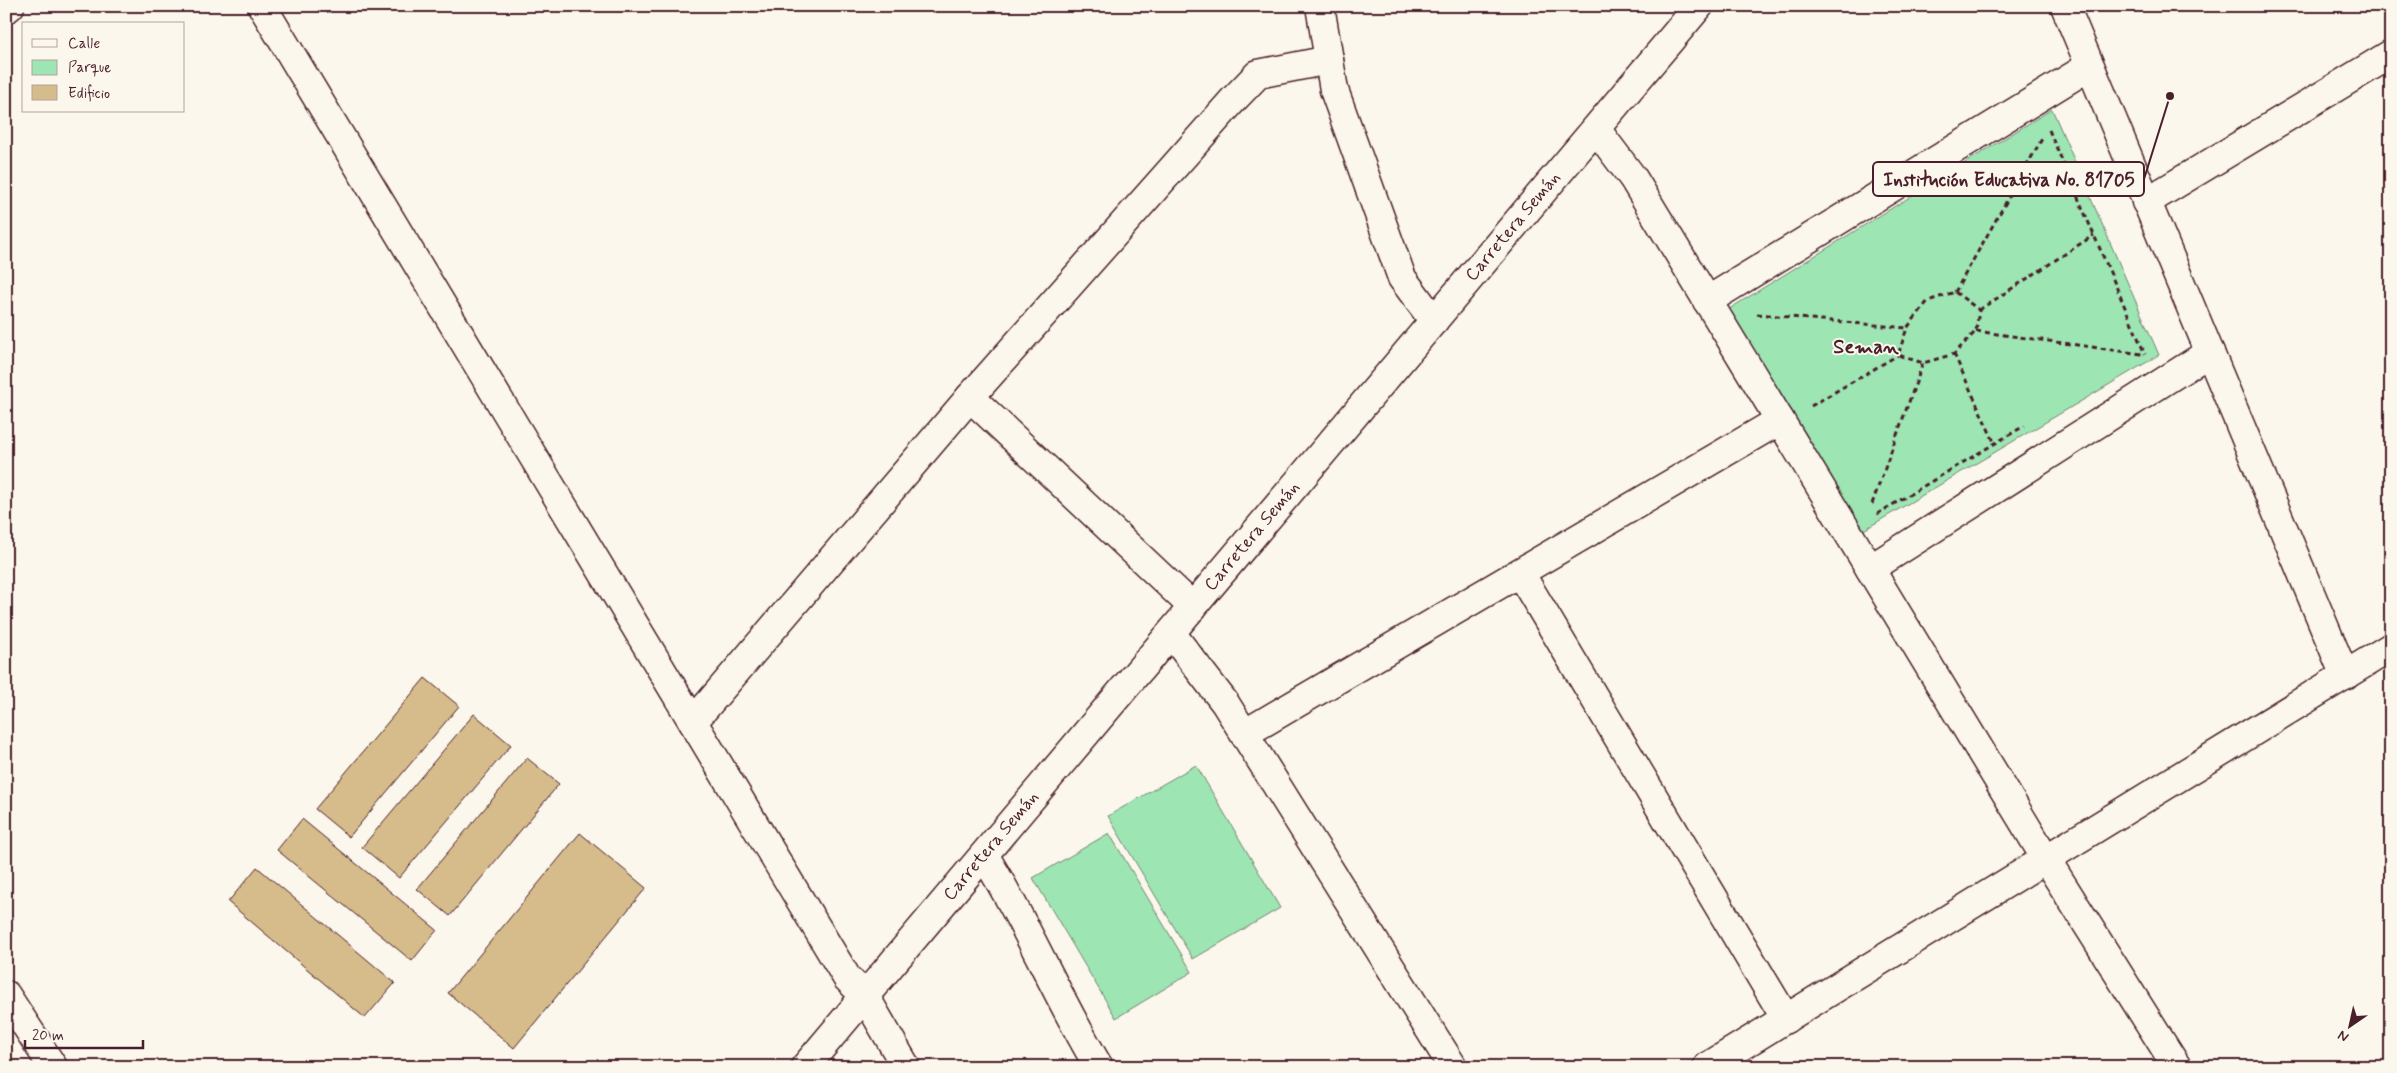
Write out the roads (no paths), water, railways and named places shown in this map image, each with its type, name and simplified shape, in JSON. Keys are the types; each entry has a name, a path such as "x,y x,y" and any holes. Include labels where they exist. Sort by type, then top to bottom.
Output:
{"street":[{"path":"6,9 10,6"},
{"path":"262,6 847,978 865,996 906,1067"},
{"path":"1320,6 1334,90 1402,278 1434,320"},
{"name":"Carretera Semán","path":"805,1067 1699,6"},
{"path":"2065,6 2345,676"},
{"path":"2146,202 2391,54"},
{"path":"693,722 970,397 1227,106 1258,74 1329,60"},
{"path":"1707,301 2090,66"},
{"path":"1596,129 1633,178 2046,859 2177,1067"},
{"path":"1870,569 2210,352"},
{"path":"970,397 1193,607"},
{"path":"1244,734 1780,420"},
{"path":"1520,572 1786,1018"},
{"path":"1171,633 1225,703 1453,1067"},
{"path":"1707,1067 2391,647"},
{"path":"984,855 1012,898 1071,1020 1099,1067"},
{"path":"6,994 53,1067"}],"place":[{"name":"Institución Educativa No. 81705","path":"2170,96"}],"district":[{"name":"Seman","path":"1866,347"}]}
